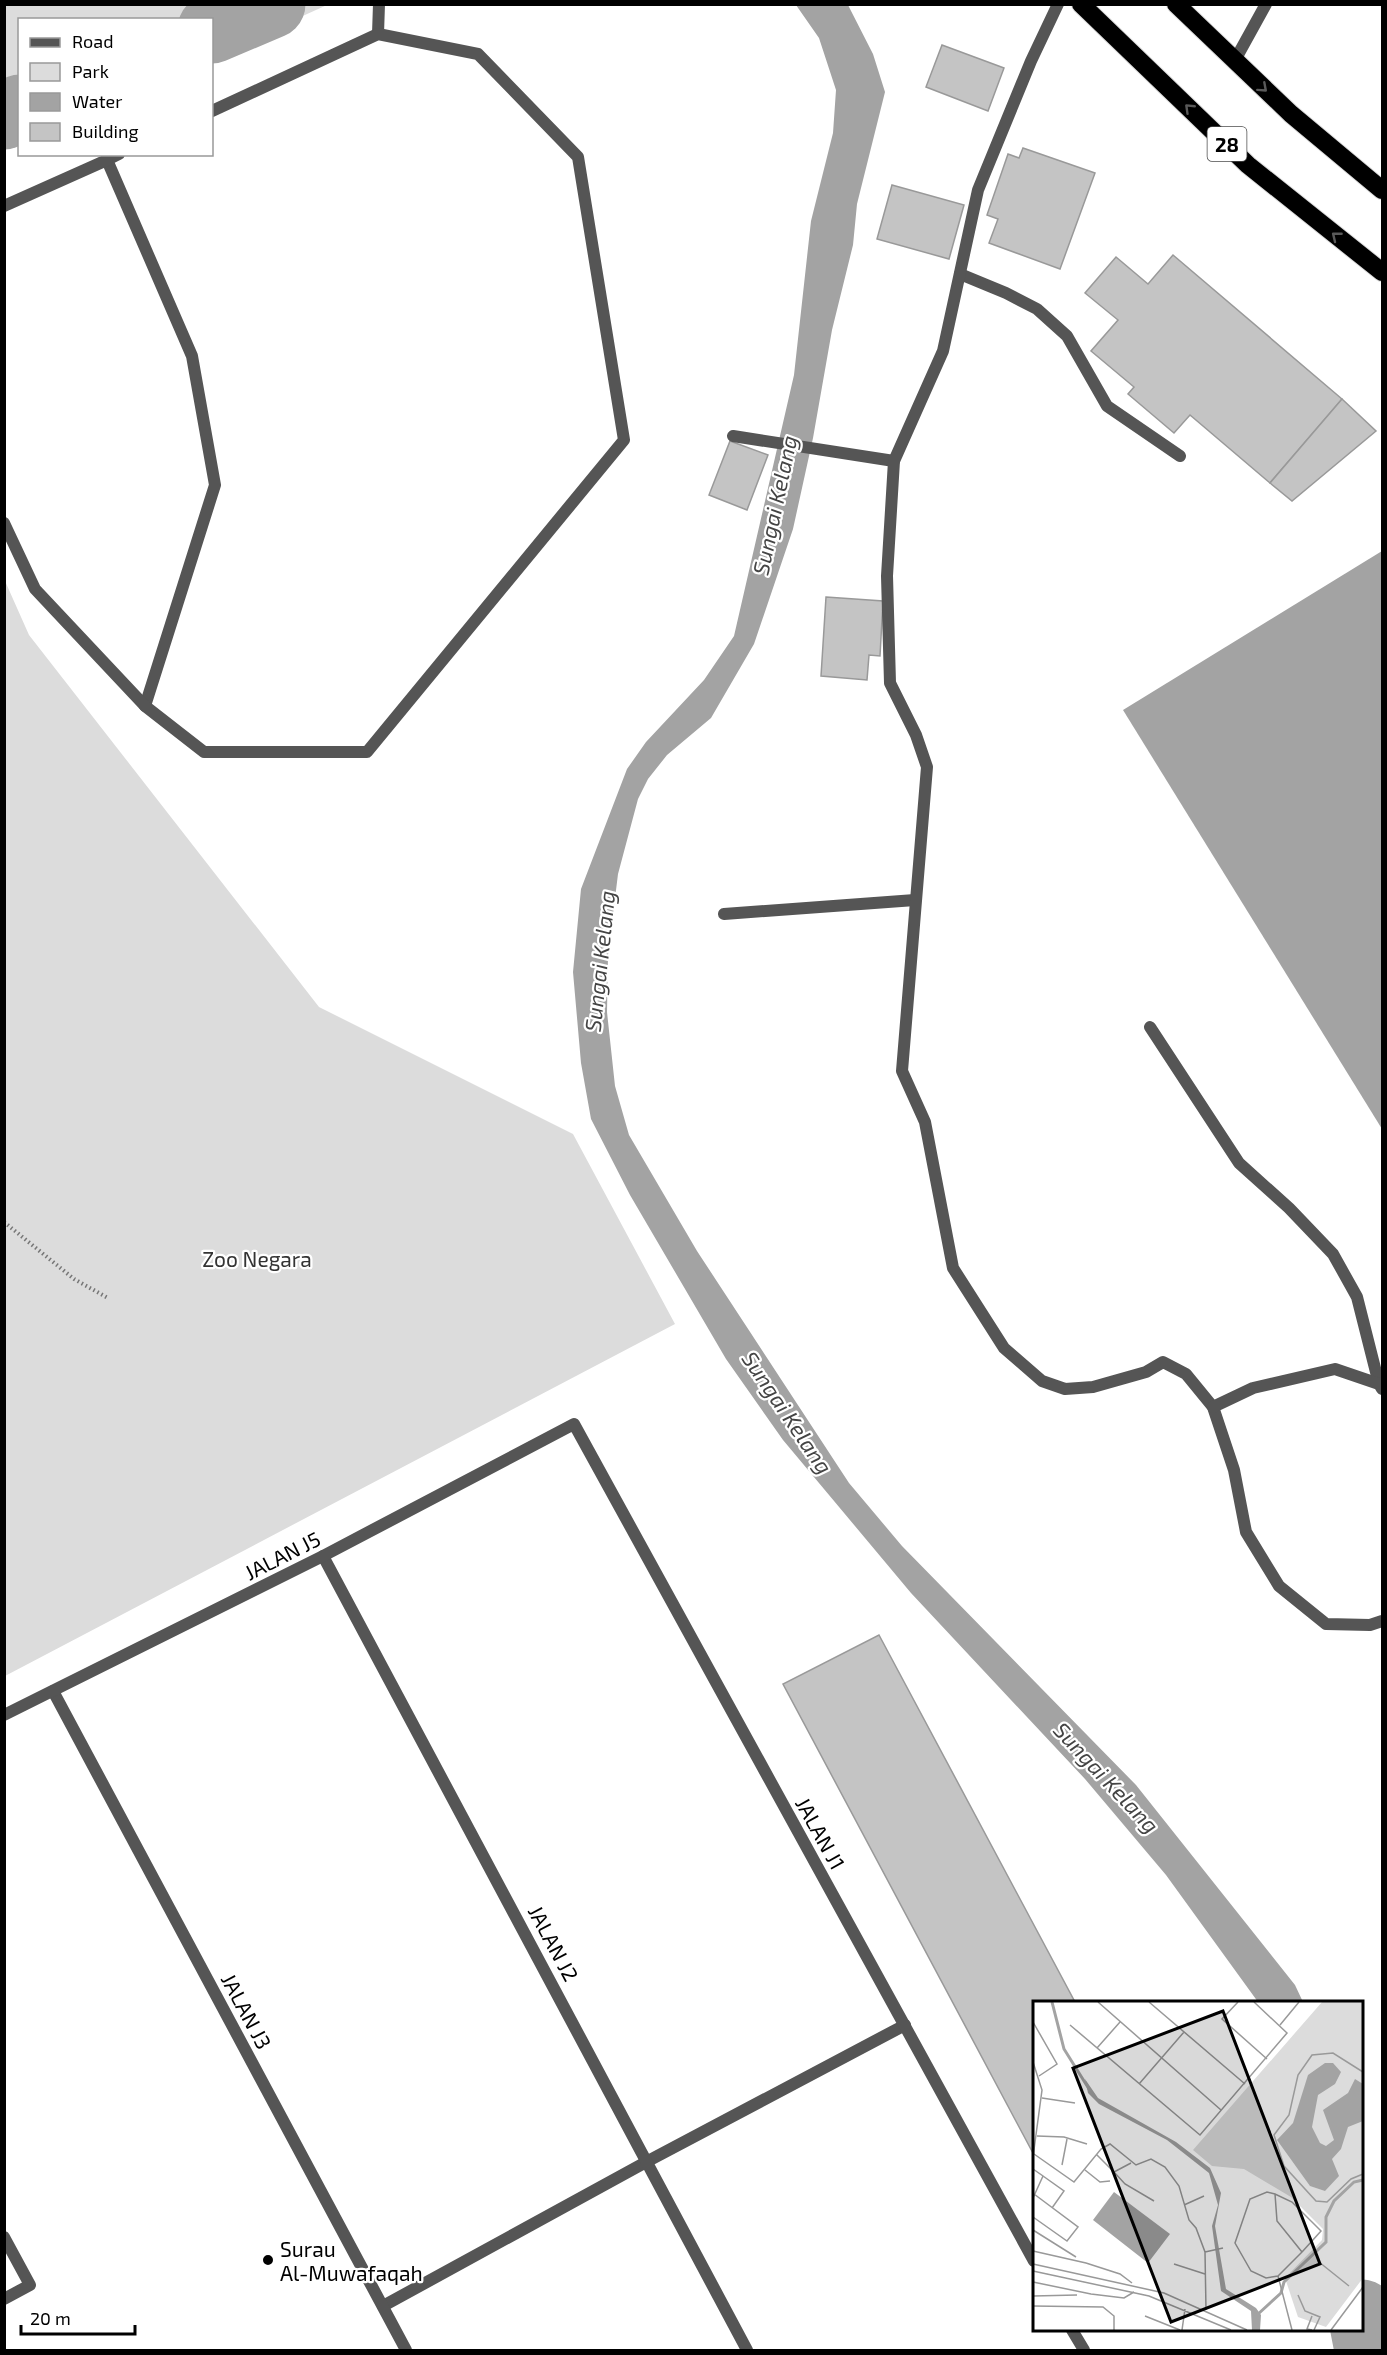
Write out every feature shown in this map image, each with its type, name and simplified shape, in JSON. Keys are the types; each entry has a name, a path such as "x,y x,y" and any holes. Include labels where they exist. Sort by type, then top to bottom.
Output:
{"highway":[{"name":"28","path":"1081,4 1248,165 1383,272"},
{"path":"1176,4 1234,62 1291,114 1383,190"}],"street":[{"path":"378,34 379,4"},
{"path":"1058,4 1031,61 978,190 943,351 894,461 887,576 890,683 916,735 927,767 902,1071 925,1122 953,1268 1004,1348 1042,1381 1065,1389 1093,1387 1146,1372 1163,1362 1186,1374 1213,1407 1234,1470 1246,1532 1280,1586 1326,1624 1370,1625 1383,1622"},
{"path":"1234,62 1266,4"},
{"path":"4,523 35,589 145,706 204,752 367,752 624,440 578,158 478,54 378,34 213,111"},
{"path":"4,206 113,157 192,356 215,485 145,706"},
{"path":"960,274 1037,309 1067,336 1107,406 1180,456"},
{"path":"733,436 894,461"},
{"path":"724,914 915,900"},
{"path":"1150,1027 1239,1163 1289,1208 1333,1254 1357,1298 1381,1387"},
{"path":"1213,1407 1253,1388 1335,1369 1381,1387"},
{"name":"JALAN J5","path":"4,1715 323,1556 574,1424"},
{"name":"JALAN J1","path":"574,1424 1033,2257"},
{"name":"JALAN J2","path":"323,1556 747,2350"},
{"name":"JALAN J3","path":"53,1691 406,2350"},
{"path":"382,2306 648,2161 905,2025"},
{"path":"4,2236 30,2285 4,2299"},
{"path":"1073,2331 1084,2350"}],"path":[{"path":"4,1222 74,1279 108,1298"}],"green space":[{"path":"5,4 327,5 213,57 213,18 18,18 18,144 5,150"},
{"name":"Zoo Negara","path":"5,581 29,635 319,1007 573,1134 675,1324 5,1676"}],"water":[{"path":"796,5 848,5 873,54 885,92 857,204 853,245 832,330 813,438 793,529 754,644 711,718 667,755 648,779 638,799 618,874 608,955 607,1012 615,1086 629,1135 697,1251 849,1483 902,1546 1136,1785 1295,1985 1303,2001 1257,2001 1166,1875 1085,1779 911,1593 783,1440 726,1359 630,1195 591,1119 581,1063 573,972 581,889 627,769 646,742 704,680 734,636 794,375 811,221 833,133 836,90 819,38"},
{"path":"1382,551 1382,1129 1123,710"}],"building":[{"path":"942,45 1004,68 988,111 926,87"},
{"path":"1023,148 1095,173 1060,269 989,243 998,219 987,215 1008,154 1019,158"},
{"path":"892,185 964,205 949,259 877,239"},
{"path":"1173,255 1342,399 1270,483 1190,415 1174,433 1128,394 1134,387 1091,351 1118,320 1085,293 1116,257 1148,284"},
{"path":"1342,399 1376,431 1292,501 1270,483"},
{"path":"730,441 768,455 747,510 709,495"},
{"path":"826,597 883,601 880,656 869,655 867,680 821,676"},
{"path":"879,1635 1074,2001 1033,2001 1033,2153 783,1684"}],"waterway":[{"path":"213,29 271,4"},
{"path":"4,115 18,110"},
{"name":"Sungai Kelang","path":"1363,2319 1369,2350"}],"place":[{"name":"Surau Al-Muwafaqah","path":"268,2260"}]}
